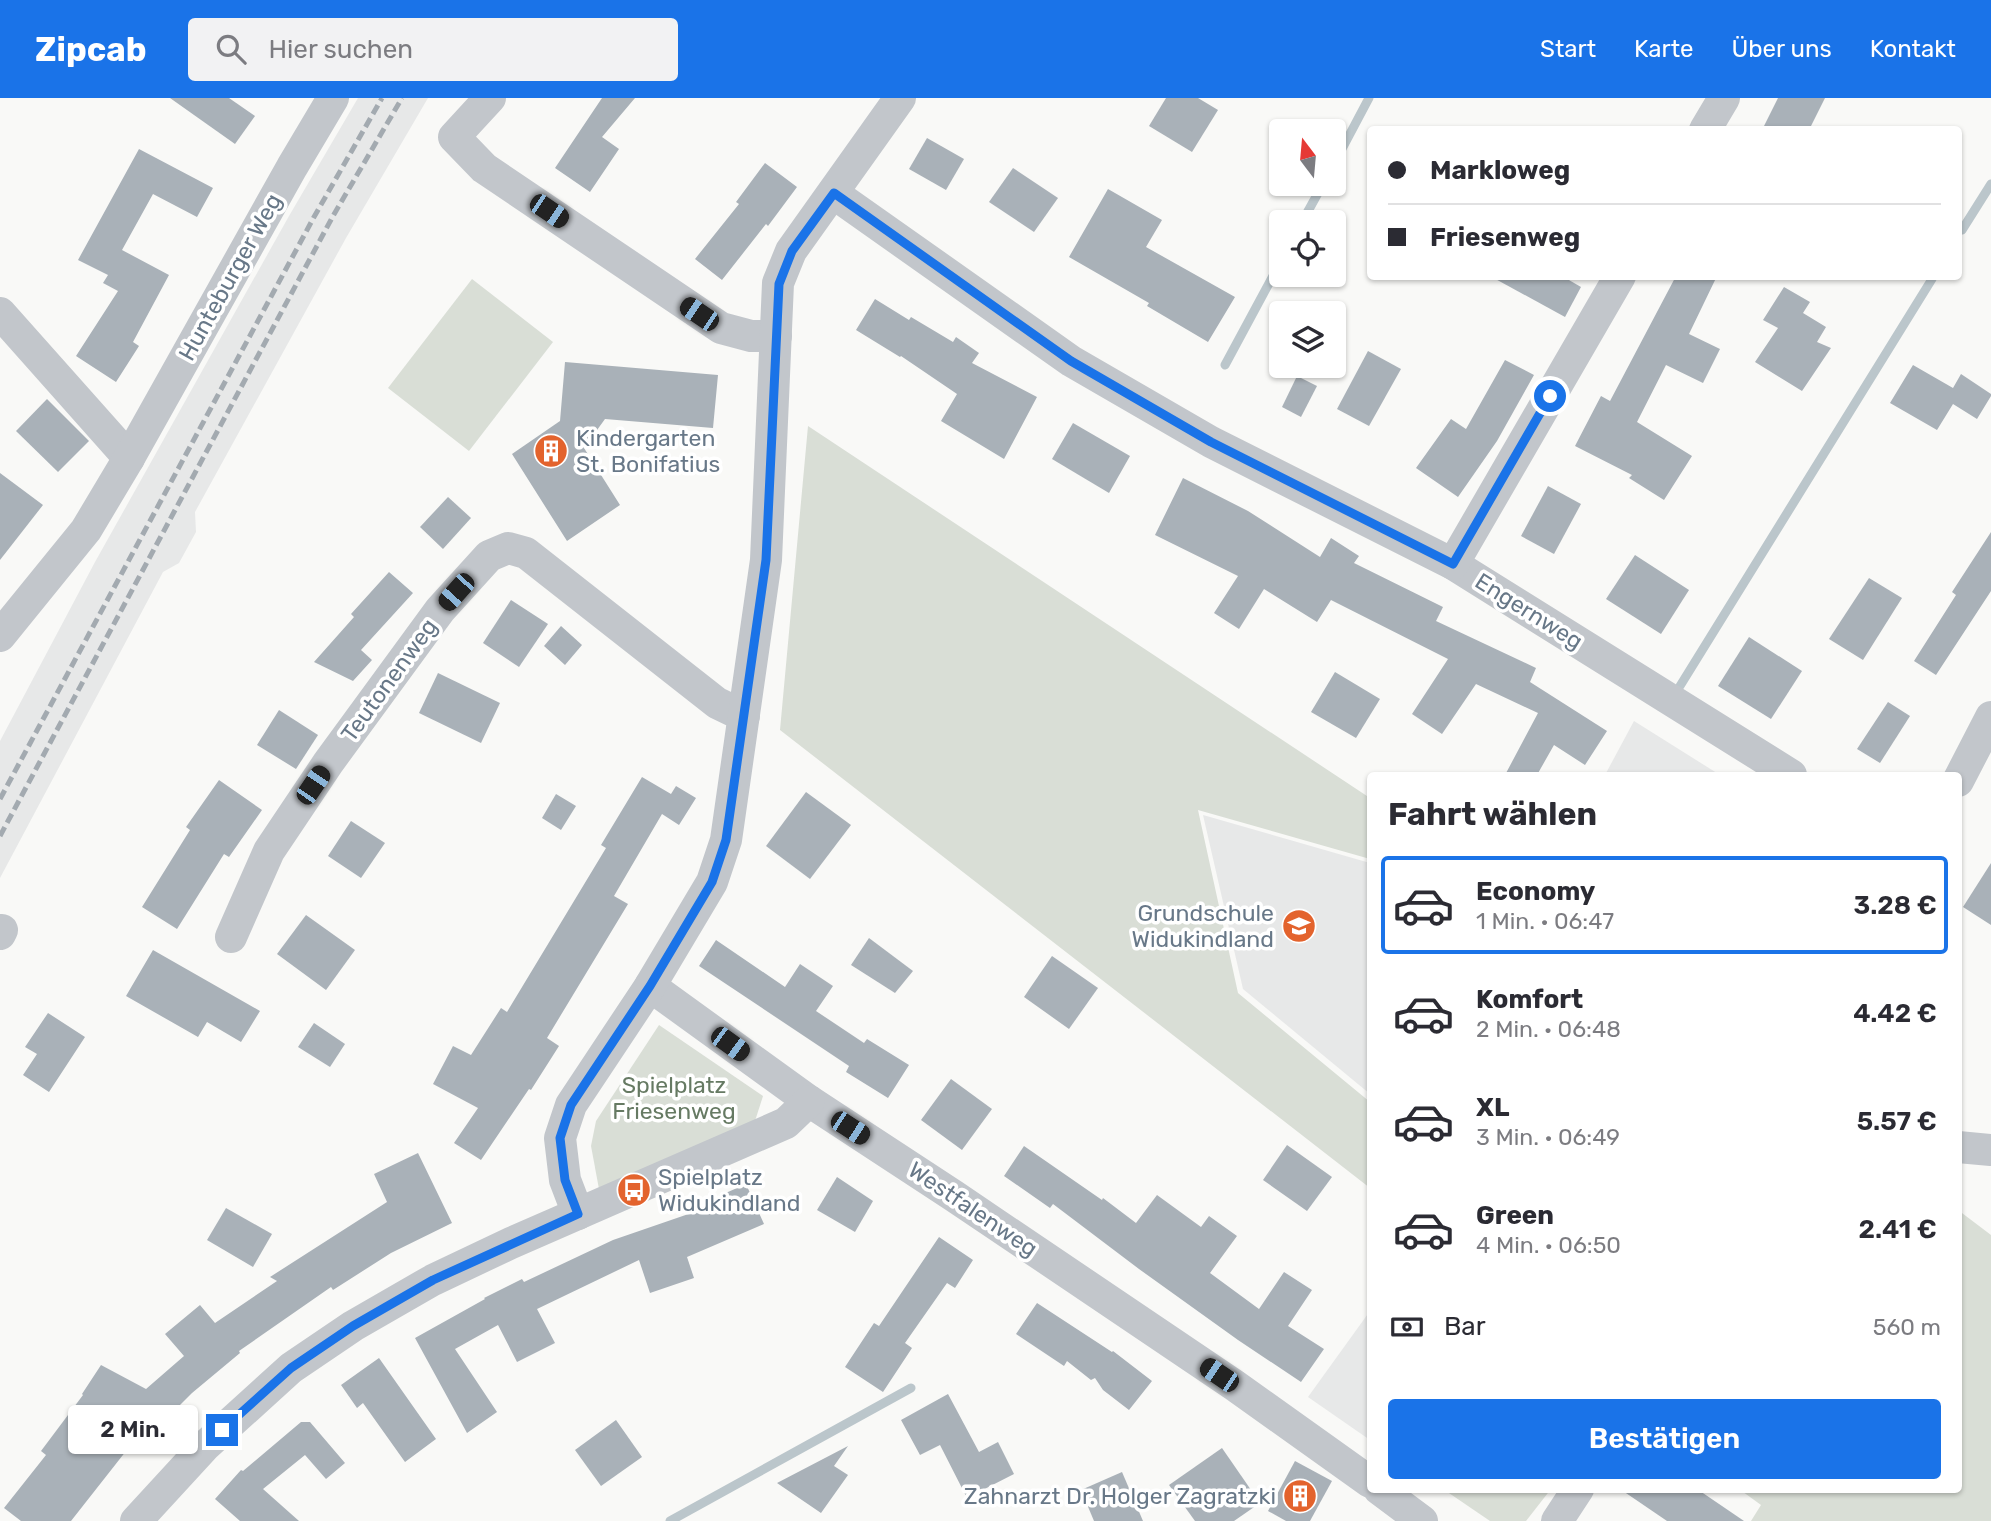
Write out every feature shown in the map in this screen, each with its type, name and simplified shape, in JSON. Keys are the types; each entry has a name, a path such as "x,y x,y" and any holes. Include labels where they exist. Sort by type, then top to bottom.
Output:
{"street":[{"name":"Hunteburger Weg","path":"0,636 86,530 333,98"},
{"path":"490,98 454,137 484,167 721,328 751,336 776,336"},
{"path":"578,1214 565,1180 560,1138 571,1105 650,986 712,882 726,840 766,560 779,284 792,251 900,98"},
{"path":"1707,126 1724,98"},
{"name":"Engernweg","path":"834,193 1071,361 1211,442 1453,564 1786,772"},
{"path":"1453,564 1618,280"},
{"path":"0,313 129,458"},
{"name":"Teutonenweg","path":"230,937 269,851 328,763 440,610 489,556 508,548 526,553 717,703 744,716"},
{"path":"1962,773 1991,716"},
{"name":"Westfalenweg","path":"650,986 809,1101 1298,1429 1367,1480"},
{"path":"136,1521 205,1446 291,1368 353,1326 433,1280 786,1123 809,1101"},
{"path":"1962,1147 1991,1150"},
{"path":"1557,1521 1575,1493"}],"shaded area":[{"path":"358,98 428,98 346,238 195,512 196,532 179,563 163,572 0,878 0,741 95,562"},
{"path":"1634,721 1715,772 1607,772"},
{"name":"Grundschule Widukindland","path":"1203,815 1367,862 1367,1092 1243,989"},
{"path":"1367,1315 1367,1438 1308,1397"}],"green space":[{"path":"472,279 553,342 469,451 388,388"},
{"path":"808,426 1367,796 1367,858 1198,810 1238,993 1367,1100 1367,1186 780,730"},
{"name":"Spielplatz Friesenweg","path":"659,1025 763,1096 755,1121 599,1189 591,1146 596,1121"},
{"path":"1962,1213 1991,1235 1991,1521 1751,1521 1761,1505 1744,1493 1962,1493"},
{"path":"1449,1493 1548,1493 1526,1521 1490,1521"}],"building":[{"path":"170,98 229,98 255,116 235,144"},
{"path":"602,98 635,98 602,137 619,149 590,192 555,168"},
{"path":"1166,98 1198,98 1218,110 1192,152 1149,126"},
{"path":"1778,98 1825,98 1811,126 1764,126"},
{"path":"927,138 964,159 946,190 909,169"},
{"path":"139,149 213,188 197,217 153,194 122,250 169,275 133,342 139,346 116,382 76,356 118,291 103,283 108,275 78,260"},
{"path":"765,163 797,187 722,280 695,259 739,204 736,202"},
{"path":"1013,168 1058,198 1034,232 989,202"},
{"path":"1108,189 1162,220 1146,247 1235,297 1208,342 1147,306 1149,303 1069,257"},
{"path":"1497,280 1569,280 1581,287 1565,317"},
{"path":"1674,280 1715,280 1689,334 1720,349 1703,383 1666,365 1637,422 1692,456 1664,500 1629,478 1632,475 1575,446 1601,396 1610,401"},
{"path":"1784,287 1810,302 1803,313 1826,327 1817,342 1831,348 1802,391 1755,362 1778,328 1763,320"},
{"path":"875,299 953,342 956,337 979,353 972,363 1037,397 1004,459 941,421 957,394 901,356 856,330"},
{"path":"1368,351 1401,369 1369,426 1337,409"},
{"path":"1505,360 1534,375 1497,441 1458,497 1416,468 1451,419 1466,429"},
{"name":"Kindergarten St. Bonifatius","path":"565,362 718,375 713,428 605,419 584,448 620,505 567,541 512,454 560,421"},
{"path":"1913,365 1953,388 1961,374 1991,396 1977,419 1953,404 1937,430 1890,403"},
{"path":"1296,378 1317,386 1301,417 1282,407"},
{"path":"47,399 89,441 58,472 16,431"},
{"path":"1073,423 1130,456 1109,493 1052,459"},
{"path":"0,473 43,505 0,560"},
{"path":"1183,478 1248,511 1320,557 1331,538 1359,556 1354,563 1443,607 1436,621 1536,668 1530,682 1607,731 1585,765 1554,745 1539,772 1507,772 1538,713 1476,684 1442,734 1412,714 1448,659 1331,600 1317,622 1264,589 1239,629 1214,613 1238,576 1155,535"},
{"path":"1548,486 1581,504 1554,554 1521,536"},
{"path":"448,497 471,518 443,549 420,527"},
{"path":"1991,532 1991,591 1936,675 1914,661 1956,595 1952,592"},
{"path":"1635,555 1689,590 1661,634 1606,599"},
{"path":"389,572 413,593 361,650 372,660 353,681 314,662 354,617 351,614"},
{"path":"1869,578 1902,598 1863,660 1829,639"},
{"path":"511,600 548,624 519,667 483,643"},
{"path":"561,626 582,645 565,665 544,646"},
{"path":"1749,637 1802,671 1771,719 1718,686"},
{"path":"1335,672 1380,699 1356,738 1311,712"},
{"path":"438,673 500,703 481,743 419,713"},
{"path":"1888,702 1910,716 1880,763 1857,749"},
{"path":"279,710 318,735 296,769 257,745"},
{"path":"642,777 671,794 676,786 696,798 679,825 662,814 614,896 628,904 547,1038 559,1046 481,1160 454,1143 478,1108 433,1084 453,1046 471,1055 501,1008 507,1012 606,848 601,845"},
{"path":"219,780 262,810 229,857 224,854 177,929 142,907 190,830 186,827"},
{"path":"806,792 851,825 810,879 766,846"},
{"path":"556,794 576,806 561,830 542,818"},
{"path":"351,821 385,843 361,878 328,856"},
{"path":"1991,863 1991,925 1963,907"},
{"path":"306,915 355,950 326,990 277,954"},
{"path":"869,938 913,971 895,993 851,965"},
{"path":"716,940 785,987 800,964 833,986 816,1011 864,1043 867,1039 909,1065 888,1098 846,1072 849,1066 699,966"},
{"path":"153,950 260,1011 241,1042 207,1022 198,1037 126,996"},
{"path":"1052,956 1098,988 1069,1029 1024,997"},
{"path":"48,1013 85,1037 49,1092 23,1075 37,1054 25,1047"},
{"path":"314,1023 345,1044 330,1067 298,1047"},
{"path":"951,1079 992,1109 962,1150 921,1120"},
{"path":"1287,1145 1332,1177 1307,1211 1263,1180"},
{"path":"1024,1146 1136,1223 1157,1195 1201,1227 1209,1216 1237,1236 1210,1273 1259,1309 1284,1272 1312,1290 1288,1326 1324,1349 1301,1382 1139,1269 1053,1204 1050,1208 1004,1176"},
{"path":"418,1153 452,1223 391,1253 333,1290 331,1287 239,1351 240,1353 192,1393 147,1438 141,1432 71,1521 21,1521 4,1508 46,1455 41,1451 83,1395 101,1365 146,1389 184,1356 165,1334 200,1305 215,1323 277,1281 270,1277 387,1202 374,1174"},
{"path":"837,1177 873,1201 855,1232 817,1210"},
{"path":"746,1184 764,1224 687,1257 694,1278 650,1293 639,1260 537,1309 555,1343 517,1362 498,1325 455,1349 497,1412 467,1433 415,1338 522,1279 524,1282 613,1240 703,1209 701,1204"},
{"path":"226,1208 272,1234 253,1267 207,1240"},
{"path":"939,1237 973,1260 955,1288 947,1283 905,1343 912,1348 883,1392 845,1367 874,1323 879,1326"},
{"path":"1037,1303 1113,1351 1152,1381 1129,1410 1103,1390 1095,1378 1091,1380 1067,1361 1064,1366 1016,1334"},
{"path":"379,1358 436,1439 405,1462 363,1403 357,1408 341,1385"},
{"path":"948,1394 979,1452 998,1442 1014,1474 967,1498 940,1445 920,1455 901,1420"},
{"path":"616,1420 642,1457 601,1486 575,1450"},
{"path":"301,1422 310,1422 345,1463 326,1479 305,1455 263,1489 299,1521 240,1521 215,1499 241,1470"},
{"path":"848,1446 834,1466 848,1475 821,1513 777,1483"},
{"path":"1222,1448 1260,1503 1234,1521 1195,1521 1169,1485"},
{"name":"Zahnarzt Dr. Holger Zagratzki","path":"1295,1461 1332,1481 1310,1521 1286,1521 1268,1511"},
{"path":"1122,1472 1143,1521 1094,1521 1081,1490"},
{"path":"1626,1493 1703,1493 1744,1521 1667,1521"}],"waterway":[{"path":"1346,141 1369,98"},
{"path":"1962,230 1991,184"},
{"path":"1309,210 1316,196"},
{"path":"1680,686 1931,280"},
{"path":"1225,365 1269,283"},
{"path":"670,1521 911,1388"}],"railway":[{"path":"0,799 314,217 382,98"},
{"path":"0,836 333,216 402,98"}],"place":[{"name":"Kindergarten St. Bonifatius","path":"551,451"},
{"name":"Grundschule Widukindland","path":"1299,926"},
{"name":"Spielplatz Widukindland","path":"634,1190"},
{"name":"Zahnarzt Dr. Holger Zagratzki","path":"1300,1496"}],"route":[{"path":"222,1430 291,1368 353,1326 433,1280 578,1214 565,1180 560,1138 571,1105 650,986 712,882 726,840 766,560 779,284 792,251 834,193 1071,361 1211,442 1453,564 1550,396"}]}
